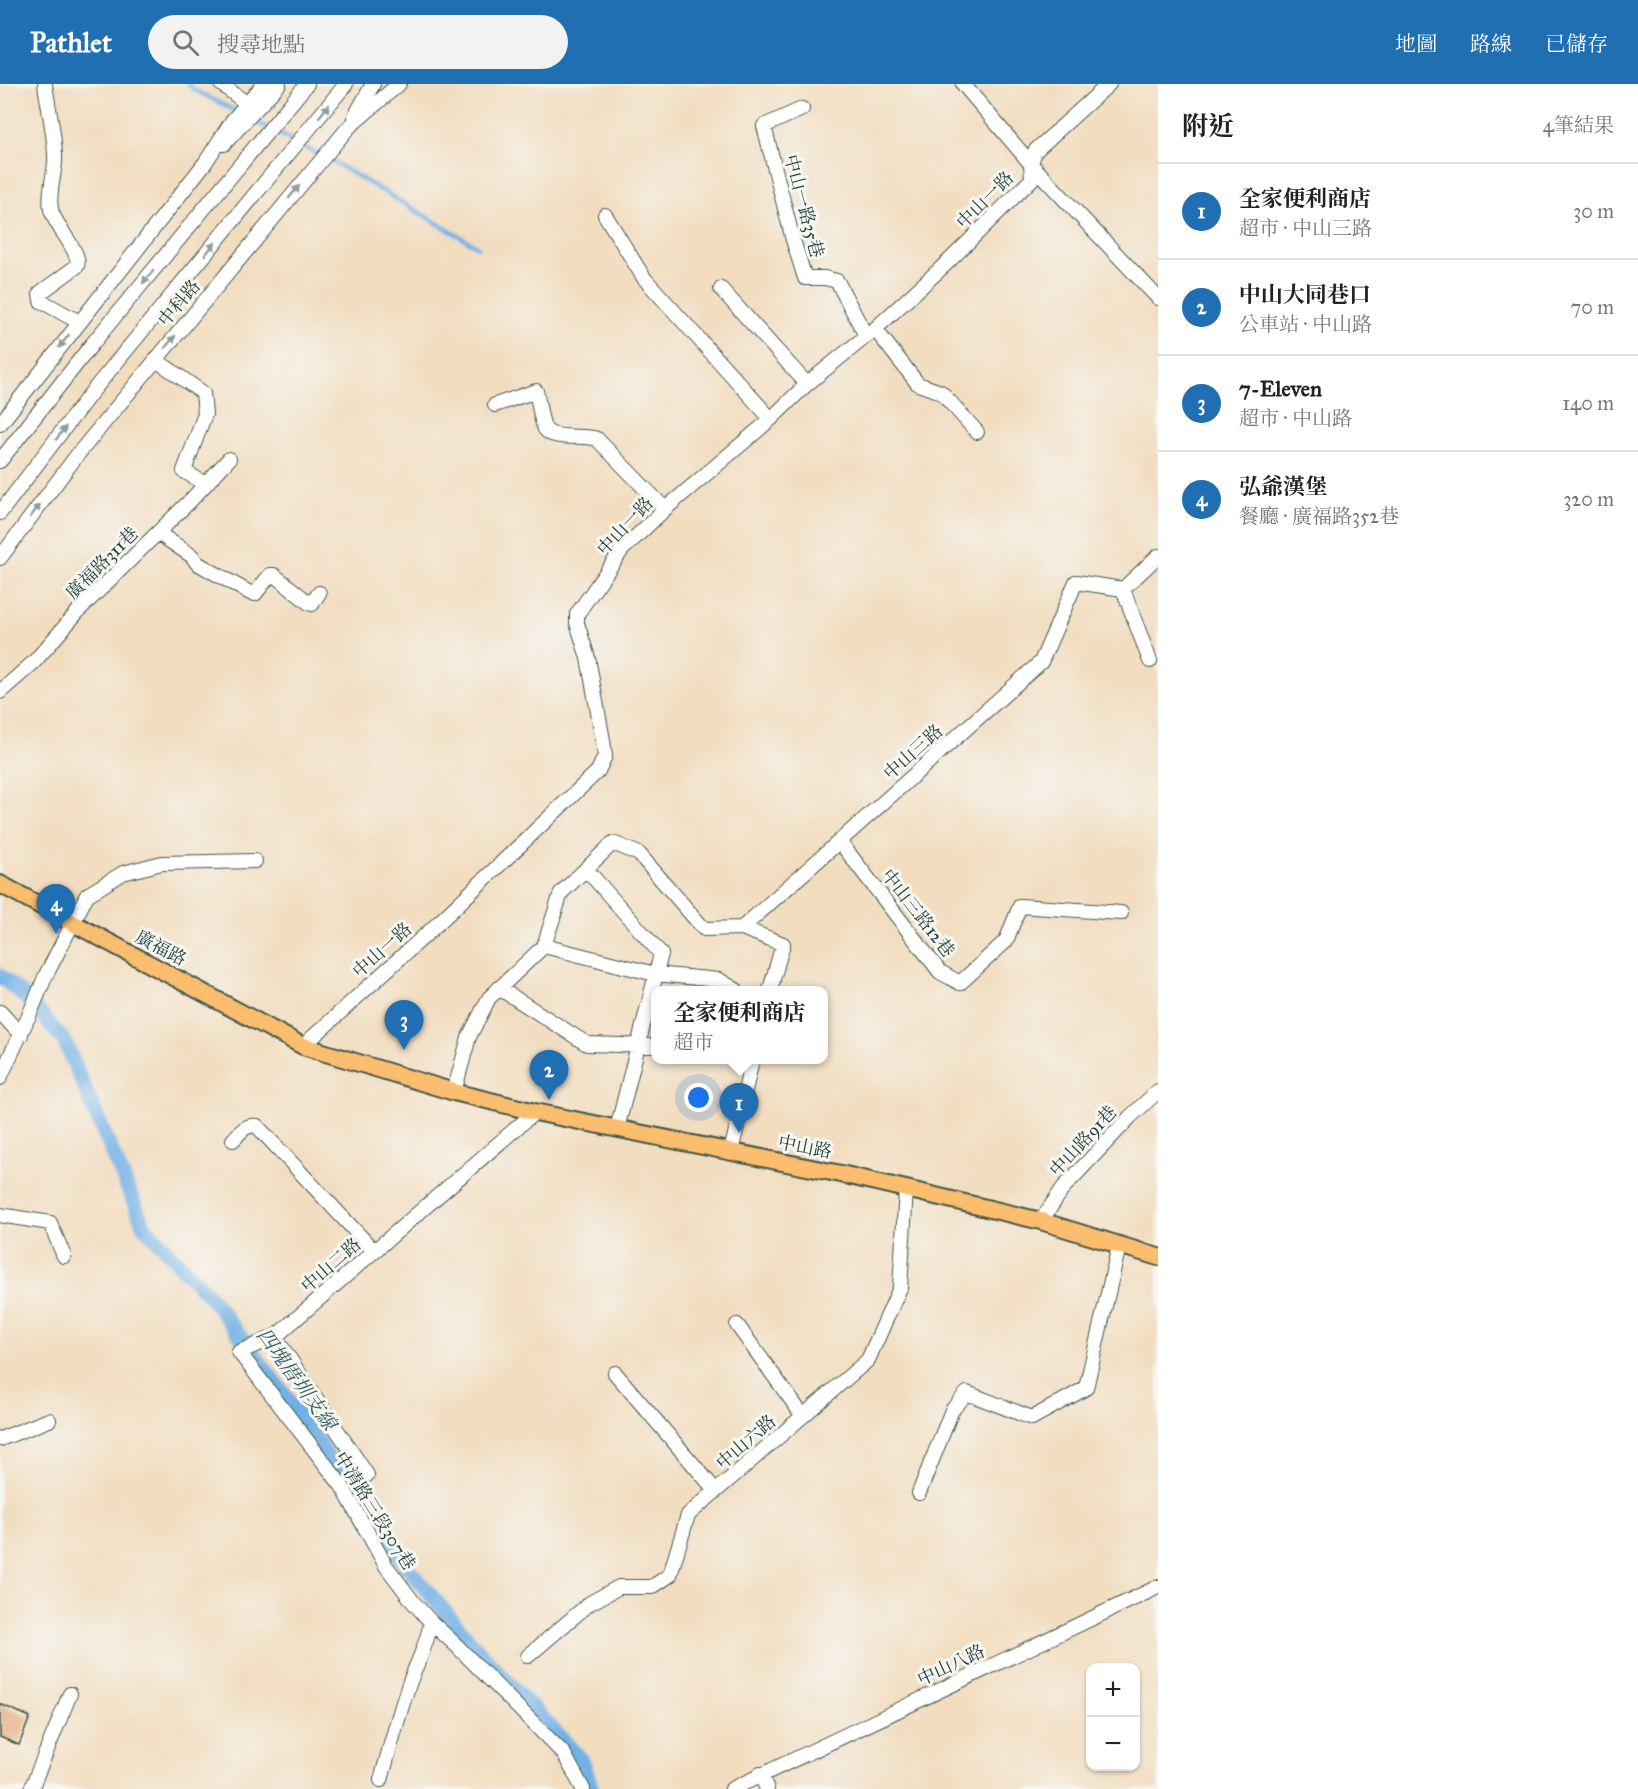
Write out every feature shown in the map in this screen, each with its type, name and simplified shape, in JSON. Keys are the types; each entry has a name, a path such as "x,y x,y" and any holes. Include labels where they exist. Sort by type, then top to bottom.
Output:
{"main road":[{"name":"廣福路","path":"0,885 303,1046"},
{"name":"中山路","path":"303,1046 454,1092 535,1112 906,1189 1041,1221 1158,1257"}],"street":[{"path":"45,84 55,161 51,209 58,228 78,256 79,262 77,266 40,293 40,296 41,301 79,322"},
{"path":"221,84 244,106"},
{"path":"205,163 232,121 264,84"},
{"path":"0,424 205,163 279,84"},
{"path":"0,461 93,343 307,84"},
{"name":"中科路","path":"0,513 91,393 346,84"},
{"path":"348,128 373,84"},
{"path":"371,107 385,84"},
{"name":"中科路","path":"0,558 78,454 323,157 348,128 399,84"},
{"path":"963,84 1031,164 1158,298"},
{"name":"中山一路","path":"303,1046 431,930 598,771 605,756 603,740 588,658 577,623 578,614 622,550 665,509 771,419 807,384 870,333 949,261 1032,179 1031,164 1035,151 1109,84"},
{"name":"中山一路35巷","path":"802,109 764,126 793,240 805,278 825,278 837,281 870,333"},
{"path":"604,215 644,278 771,419"},
{"path":"721,289 807,384"},
{"path":"870,333 918,384 941,392 977,432"},
{"path":"156,360 203,393 205,414 184,471 205,484"},
{"path":"495,405 536,391 545,429 558,436 588,436 597,439 665,509"},
{"name":"廣福路311巷","path":"0,692 34,662 81,608 229,459"},
{"path":"158,533 192,556 197,562 250,593 255,594 270,575 274,575 309,603 312,604 319,593"},
{"path":"1150,661 1123,588 1158,556"},
{"name":"中山三路","path":"742,928 1041,662 1076,582 1123,588"},
{"name":"中山三路12巷","path":"840,842 940,972 960,983 1006,940 1020,906 1121,913"},
{"path":"454,1092 469,1037 489,998 544,946 561,893 613,843 639,854 704,929 742,928 783,944 771,986"},
{"path":"0,1078 46,975 87,896 123,873 162,863 255,861"},
{"path":"586,869 661,954 652,986"},
{"path":"544,946 655,974 719,980 729,986"},
{"path":"499,988 587,1044 651,1046"},
{"path":"617,1129 651,989"},
{"path":"0,1012 25,1025"},
{"path":"731,1152 751,1064"},
{"name":"中山路91巷","path":"1041,1221 1064,1187 1130,1117 1158,1091"},
{"name":"中山二路","path":"239,1352 275,1337 535,1112"},
{"path":"233,1140 250,1125 257,1126 374,1251"},
{"name":"中山六路","path":"528,1656 590,1603 619,1587 652,1587 670,1575 688,1515 868,1360 900,1288 906,1189"},
{"path":"0,1215 50,1223 64,1256"},
{"path":"919,1493 952,1410 967,1393 1032,1418 1086,1388 1119,1246"},
{"path":"738,1325 803,1416"},
{"path":"275,1337 367,1474"},
{"name":"中清路三段307巷","path":"239,1352 342,1485 386,1566 431,1622 564,1754 583,1789"},
{"path":"615,1373 716,1491"},
{"path":"0,1439 49,1420"},
{"name":"中山八路","path":"732,1789 1158,1587"},
{"path":"381,1780 400,1709 427,1642 431,1622"},
{"path":"31,1789 70,1694"},
{"path":"760,1774 767,1789"}],"building":[{"path":"0,1704 30,1717 19,1745 0,1737"}],"waterway":[{"path":"188,84 194,90 238,112"},
{"path":"251,119 340,166 478,247"},
{"name":"四塊厝圳支線","path":"0,976 24,996 64,1040 144,1226 211,1298 306,1423 338,1473"},
{"name":"四塊厝圳支線","path":"353,1495 378,1533 483,1656 582,1760 592,1789"}],"place":[{"name":"弘爺漢堡","path":"56,934"},
{"name":"7-Eleven","path":"404,1050"},
{"name":"中山大同巷口","path":"549,1100"},
{"name":"全家便利商店","path":"739,1133"}]}
